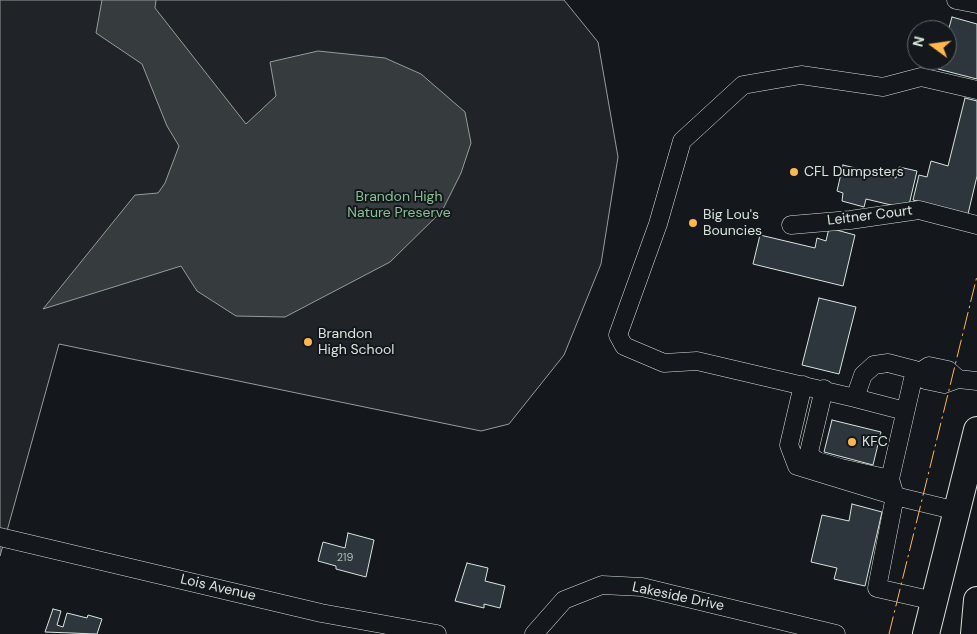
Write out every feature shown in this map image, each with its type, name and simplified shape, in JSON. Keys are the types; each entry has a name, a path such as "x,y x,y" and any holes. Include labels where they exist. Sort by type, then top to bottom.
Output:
{"highway":[{"path":"926,634 977,430"},
{"path":"974,634 977,600"}],"street":[{"path":"956,0 977,4"},
{"path":"905,410 824,389 697,361 664,363 624,346 618,335 658,224 682,141 743,86 800,75 883,87 921,77 977,90"},
{"name":"Leitner Court","path":"791,225 850,220 920,210 977,223"},
{"path":"855,398 863,375 874,365 888,363 917,371 929,366 948,370 958,380 977,381"},
{"path":"917,371 905,410 890,479 895,496 877,588 934,601"},
{"path":"803,385 789,446 797,466 895,496 957,511"},
{"path":"824,389 809,452 812,457 817,461 841,468 890,479"},
{"name":"Lois Avenue","path":"0,537 321,613 437,634"},
{"name":"Lakeside Drive","path":"534,634 564,600 602,585 642,587 789,628 836,634"}],"green space":[{"name":"Brandon High Nature Preserve","path":"0,0 564,0 598,42 618,157 601,264 564,355 509,424 481,431 59,344 0,556"}],"shaded area":[{"path":"102,0 156,0 155,8 246,124 276,96 270,62 318,51 385,58 421,74 465,112 471,143 461,173 442,211 390,262 285,317 236,316 197,291 181,266 43,309 135,195 158,193 165,183 179,146 167,126 142,64 96,33"}],"building":[{"path":"952,17 977,24 977,79 942,70 957,70 957,20 951,20"},
{"path":"965,98 977,101 977,176 968,214 913,200 919,175 927,177 931,161 948,166"},
{"path":"843,165 896,178 899,167 917,171 908,209 866,199 864,207 842,201 843,193 837,191"},
{"path":"829,228 855,235 843,286 753,264 760,235 815,248 817,238 826,241"},
{"path":"819,298 856,307 839,374 802,365"},
{"name":"KFC","path":"832,420 881,432 873,465 824,452"},
{"path":"852,504 882,512 865,586 834,579 837,568 811,562 822,515 849,521"},
{"path":"348,533 374,540 366,577 336,569 336,566 318,561 323,542 345,548"},
{"path":"467,563 488,568 485,581 505,586 500,608 484,604 484,608 455,601"},
{"path":"53,609 61,611 57,625 63,627 67,613 87,618 88,615 102,619 97,634 45,632"}],"power":[{"path":"889,634 977,276"}],"place":[{"name":"CFL Dumpsters","path":"794,172"},
{"name":"Big Lou's Bouncies","path":"693,223"},
{"name":"Brandon High School","path":"308,342"},
{"name":"KFC","path":"852,442"}]}
